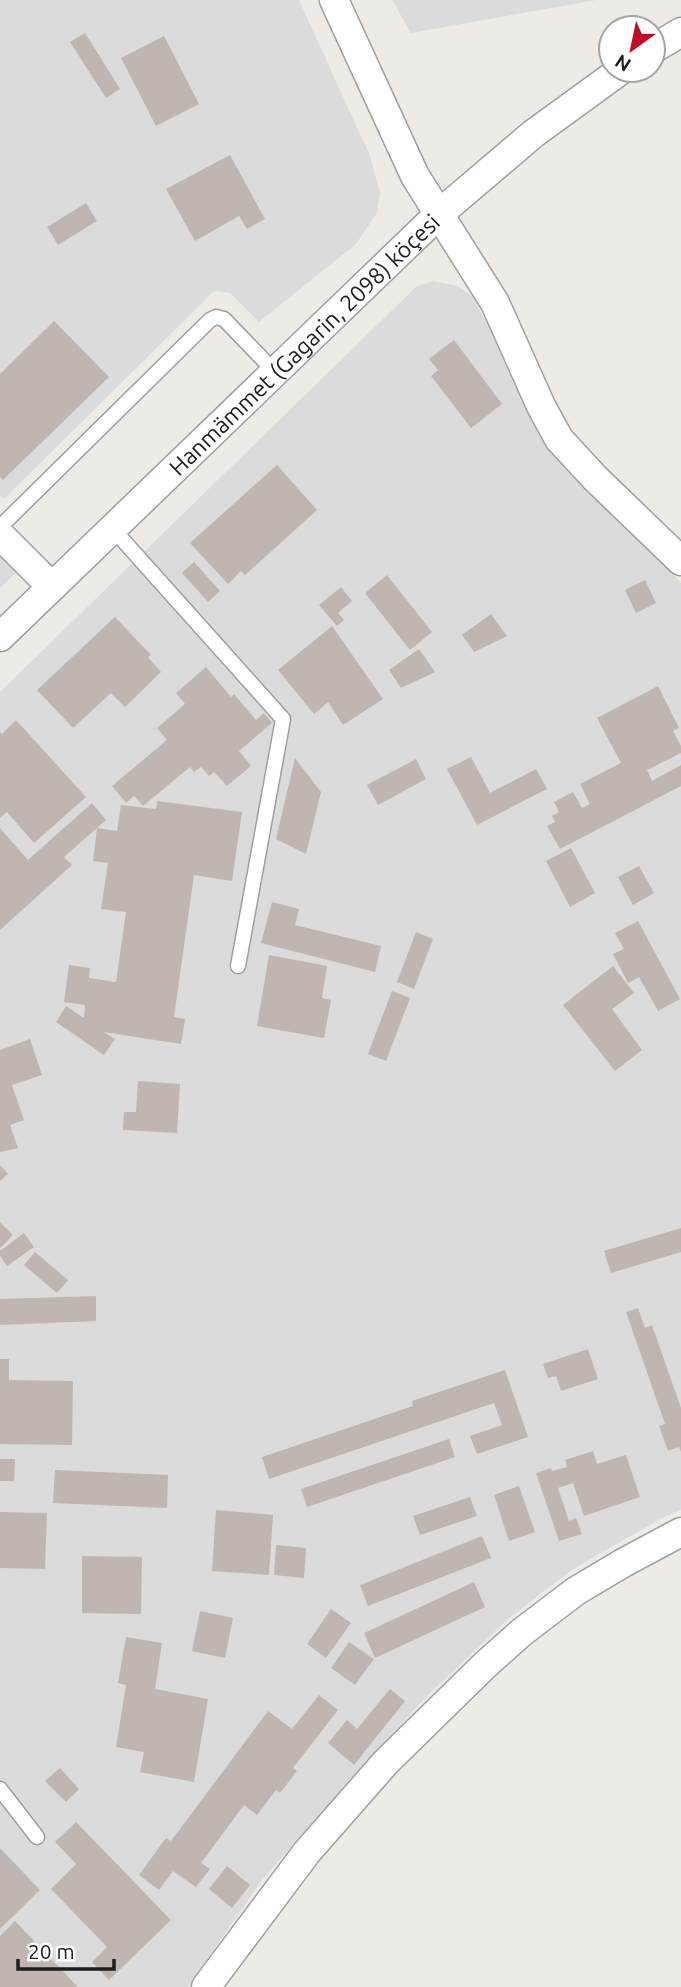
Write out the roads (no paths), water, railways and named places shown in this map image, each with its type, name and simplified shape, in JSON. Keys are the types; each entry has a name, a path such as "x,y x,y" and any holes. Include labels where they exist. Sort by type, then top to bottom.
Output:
{"street":[{"path":"334,0 415,176 495,303 541,406 559,439 595,478 681,561"},
{"name":"Hanmämmet (Gagarin, 2098) köçesi","path":"0,637 439,214 533,134 602,84"},
{"path":"0,535 52,587"},
{"path":"206,1987 307,1852 386,1762 485,1665 522,1632 576,1591 681,1532"}],"lane":[{"path":"0,527 210,320 216,317 224,319 275,372"},
{"path":"112,528 283,719 238,966"},
{"path":"0,1789 37,1837"}]}
